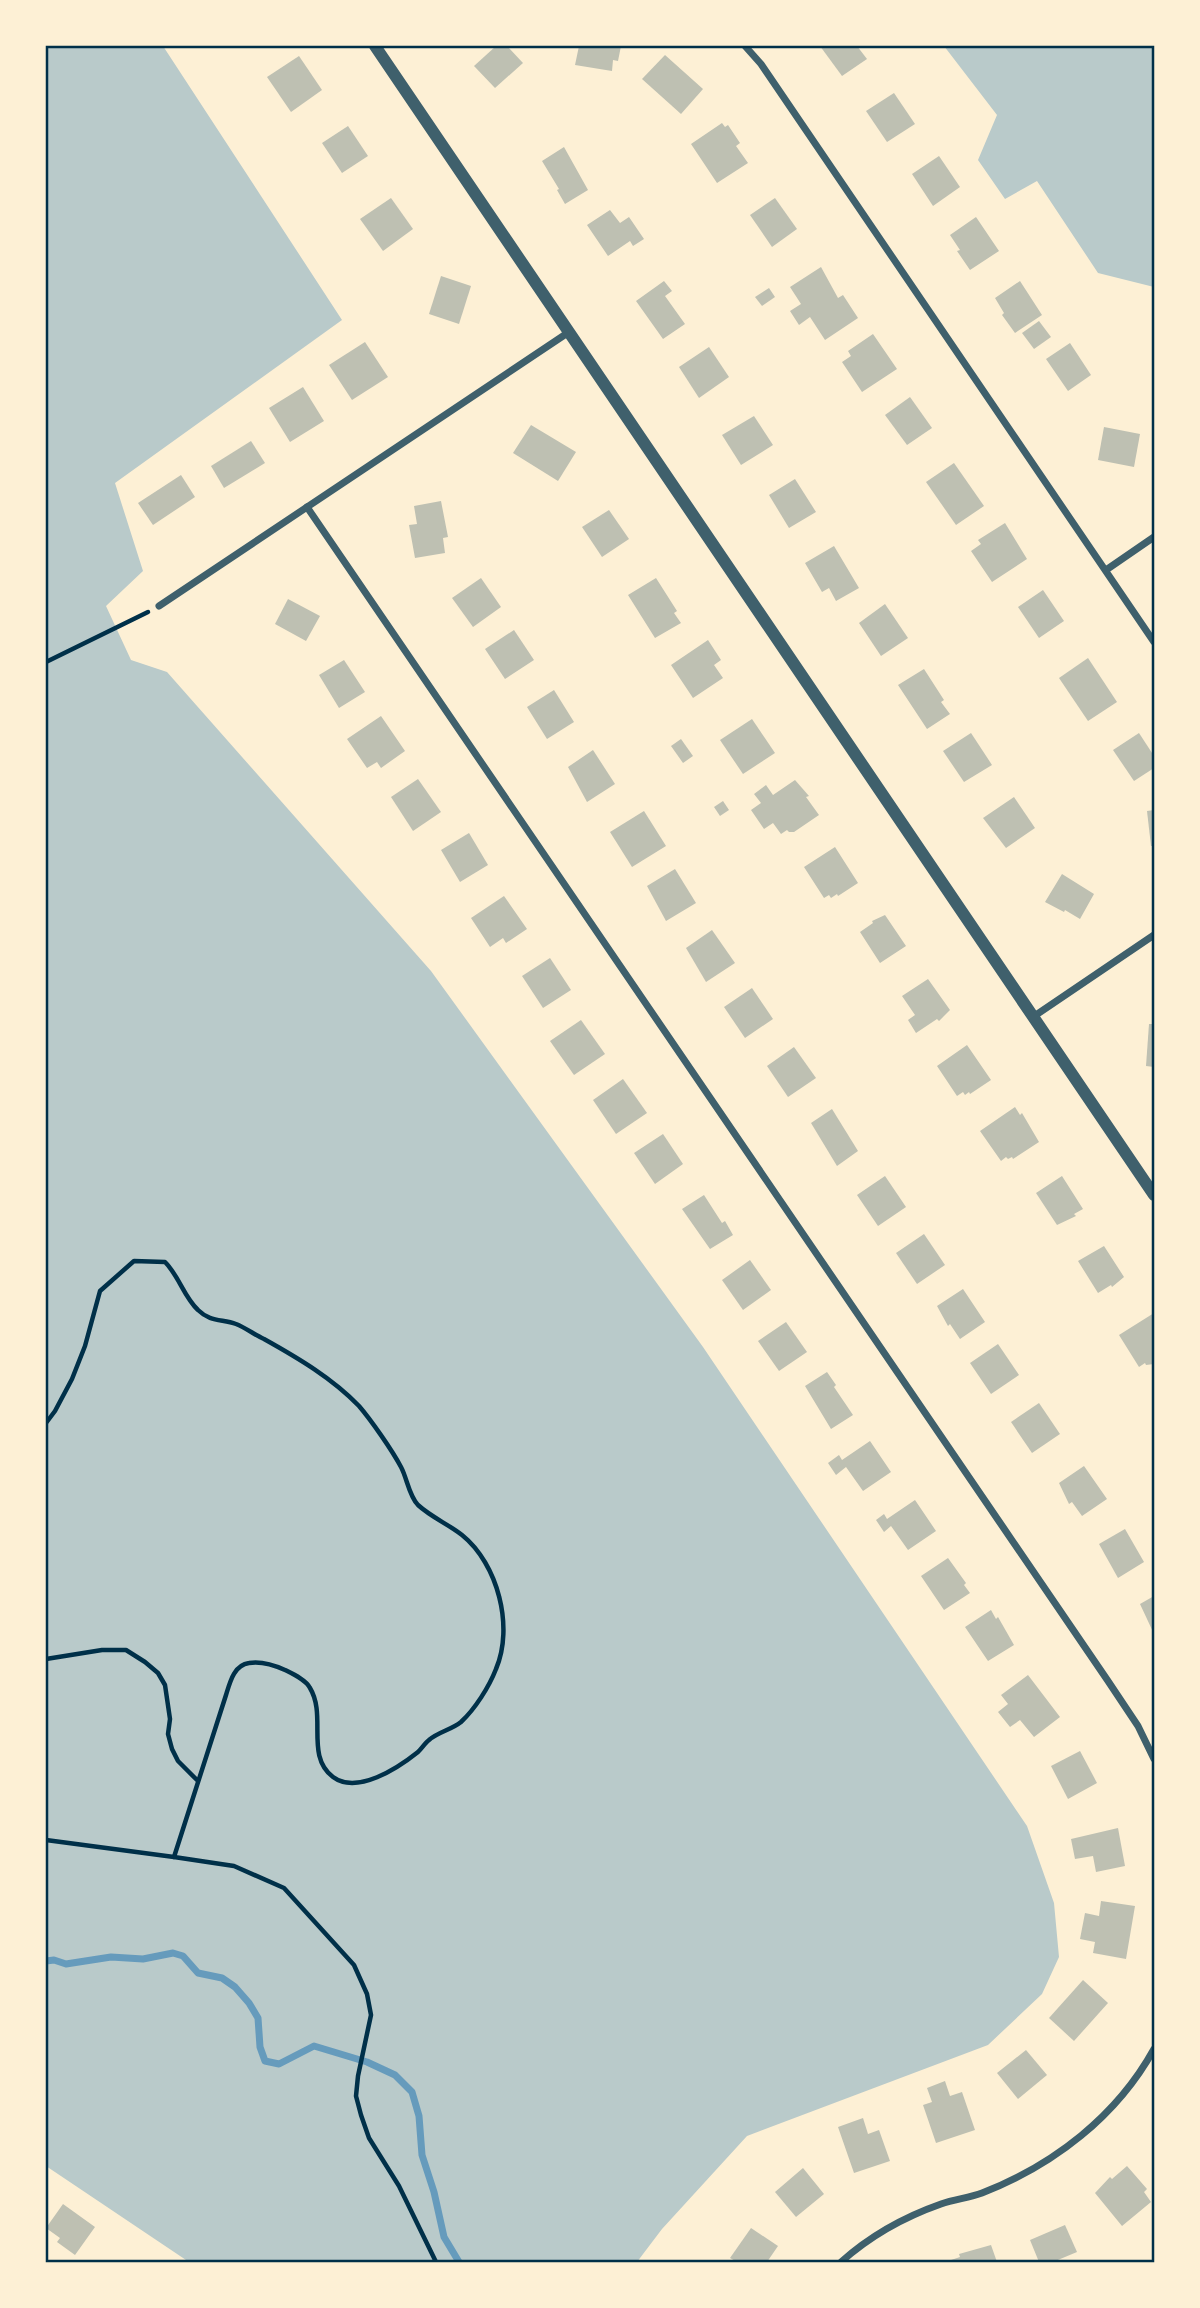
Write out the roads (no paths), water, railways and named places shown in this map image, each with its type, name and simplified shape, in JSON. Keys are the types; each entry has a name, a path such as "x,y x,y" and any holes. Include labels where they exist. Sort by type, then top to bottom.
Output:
{"street":[{"path":"376,46 1154,1195"},
{"path":"745,46 761,64 1154,642"},
{"path":"159,606 570,331"},
{"path":"307,507 1085,1647 1138,1726 1154,1759"},
{"path":"1105,570 1154,537"},
{"path":"1033,1017 1154,935"},
{"path":"841,2263 880,2232 907,2217 943,2203 981,2193 1034,2169 1062,2151 1088,2131 1122,2096 1154,2049"}],"waterway":[{"path":"46,1961 54,1960 66,1964 111,1957 143,1959 173,1953 183,1956 198,1973 222,1978 235,1987 249,2003 258,2018 260,2047 265,2061 279,2064 314,2046 367,2062 395,2075 412,2092 419,2116 422,2155 444,2237 459,2262"}]}
